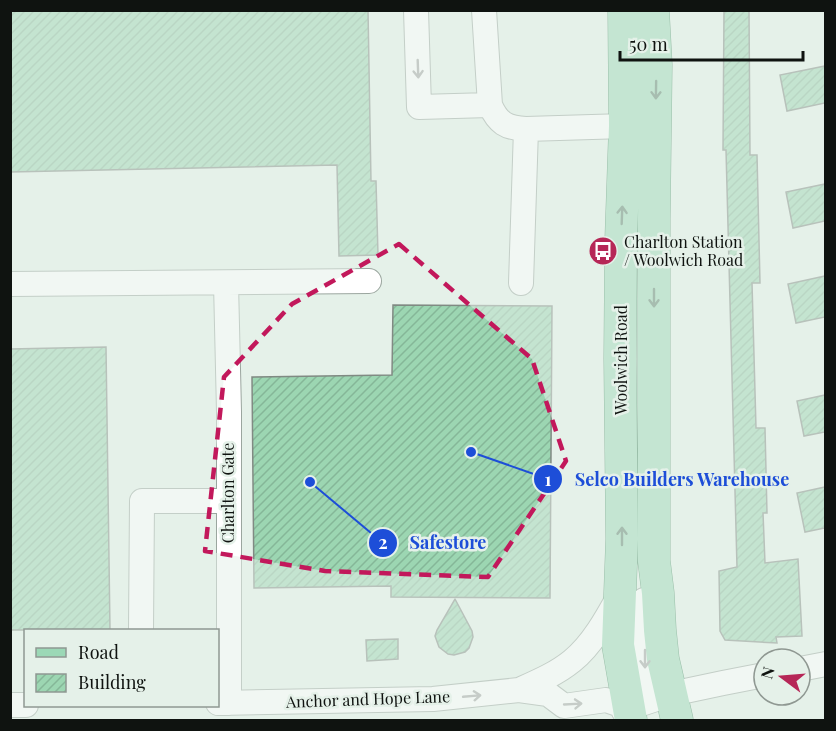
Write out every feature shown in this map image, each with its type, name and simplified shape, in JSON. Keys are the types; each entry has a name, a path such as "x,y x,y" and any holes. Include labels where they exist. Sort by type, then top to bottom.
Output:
{"main road":[{"name":"Woolwich Road","path":"624,10 625,126 620,360 622,539 618,645 625,716"},
{"name":"Woolwich Road","path":"653,10 656,65 654,561 663,659 674,707"}],"street":[{"path":"416,10 419,107 490,105"},
{"path":"484,10 490,105 495,116 504,125 516,129 625,126"},
{"path":"521,283 526,129"},
{"path":"10,284 369,281"},
{"name":"Charlton Gate","path":"223,703 229,412 226,283"},
{"path":"141,629 142,501 228,501"},
{"name":"Woolwich Road","path":"625,716 640,691 645,677 644,586 654,561"},
{"name":"Anchor and Hope Lane","path":"223,703 433,699 519,690 559,671 574,660 604,623 621,594"},
{"path":"625,716 674,707 723,683 752,677"},
{"name":"Anchor and Hope Lane","path":"519,690 548,694 564,706 606,700 625,716"}],"highlighted area":[{"path":"399,244 532,359 566,461 488,577 325,571 205,551 224,377 292,304"}],"building":[{"path":"10,10 368,10 371,181 376,181 378,255 339,256 337,165 10,172"},
{"path":"724,10 749,10 750,155 757,155 760,283 752,283 756,428 765,428 767,513 763,513 765,563 798,559 802,636 776,637 777,643 725,640 720,631 719,571 737,567 726,150 723,150"},
{"path":"825,66 825,103 787,111 780,75"},
{"path":"825,184 825,221 793,228 786,192"},
{"path":"825,276 825,317 796,323 788,284"},
{"path":"393,305 552,306 550,598 391,597 391,586 254,588 252,377 392,375"},
{"path":"106,347 110,629 10,630 10,349"},
{"path":"825,395 825,432 804,436 797,401"},
{"path":"825,487 825,528 805,532 797,493"},
{"path":"455,599 473,637 465,652 454,655 448,654 439,647 435,636"},
{"path":"398,639 398,659 367,661 366,640"}],"place":[{"name":"Charlton Station / Woolwich Road","path":"603,251"},
{"name":"Selco Builders Warehouse","path":"471,452"},
{"name":"Safestore","path":"310,482"}]}
